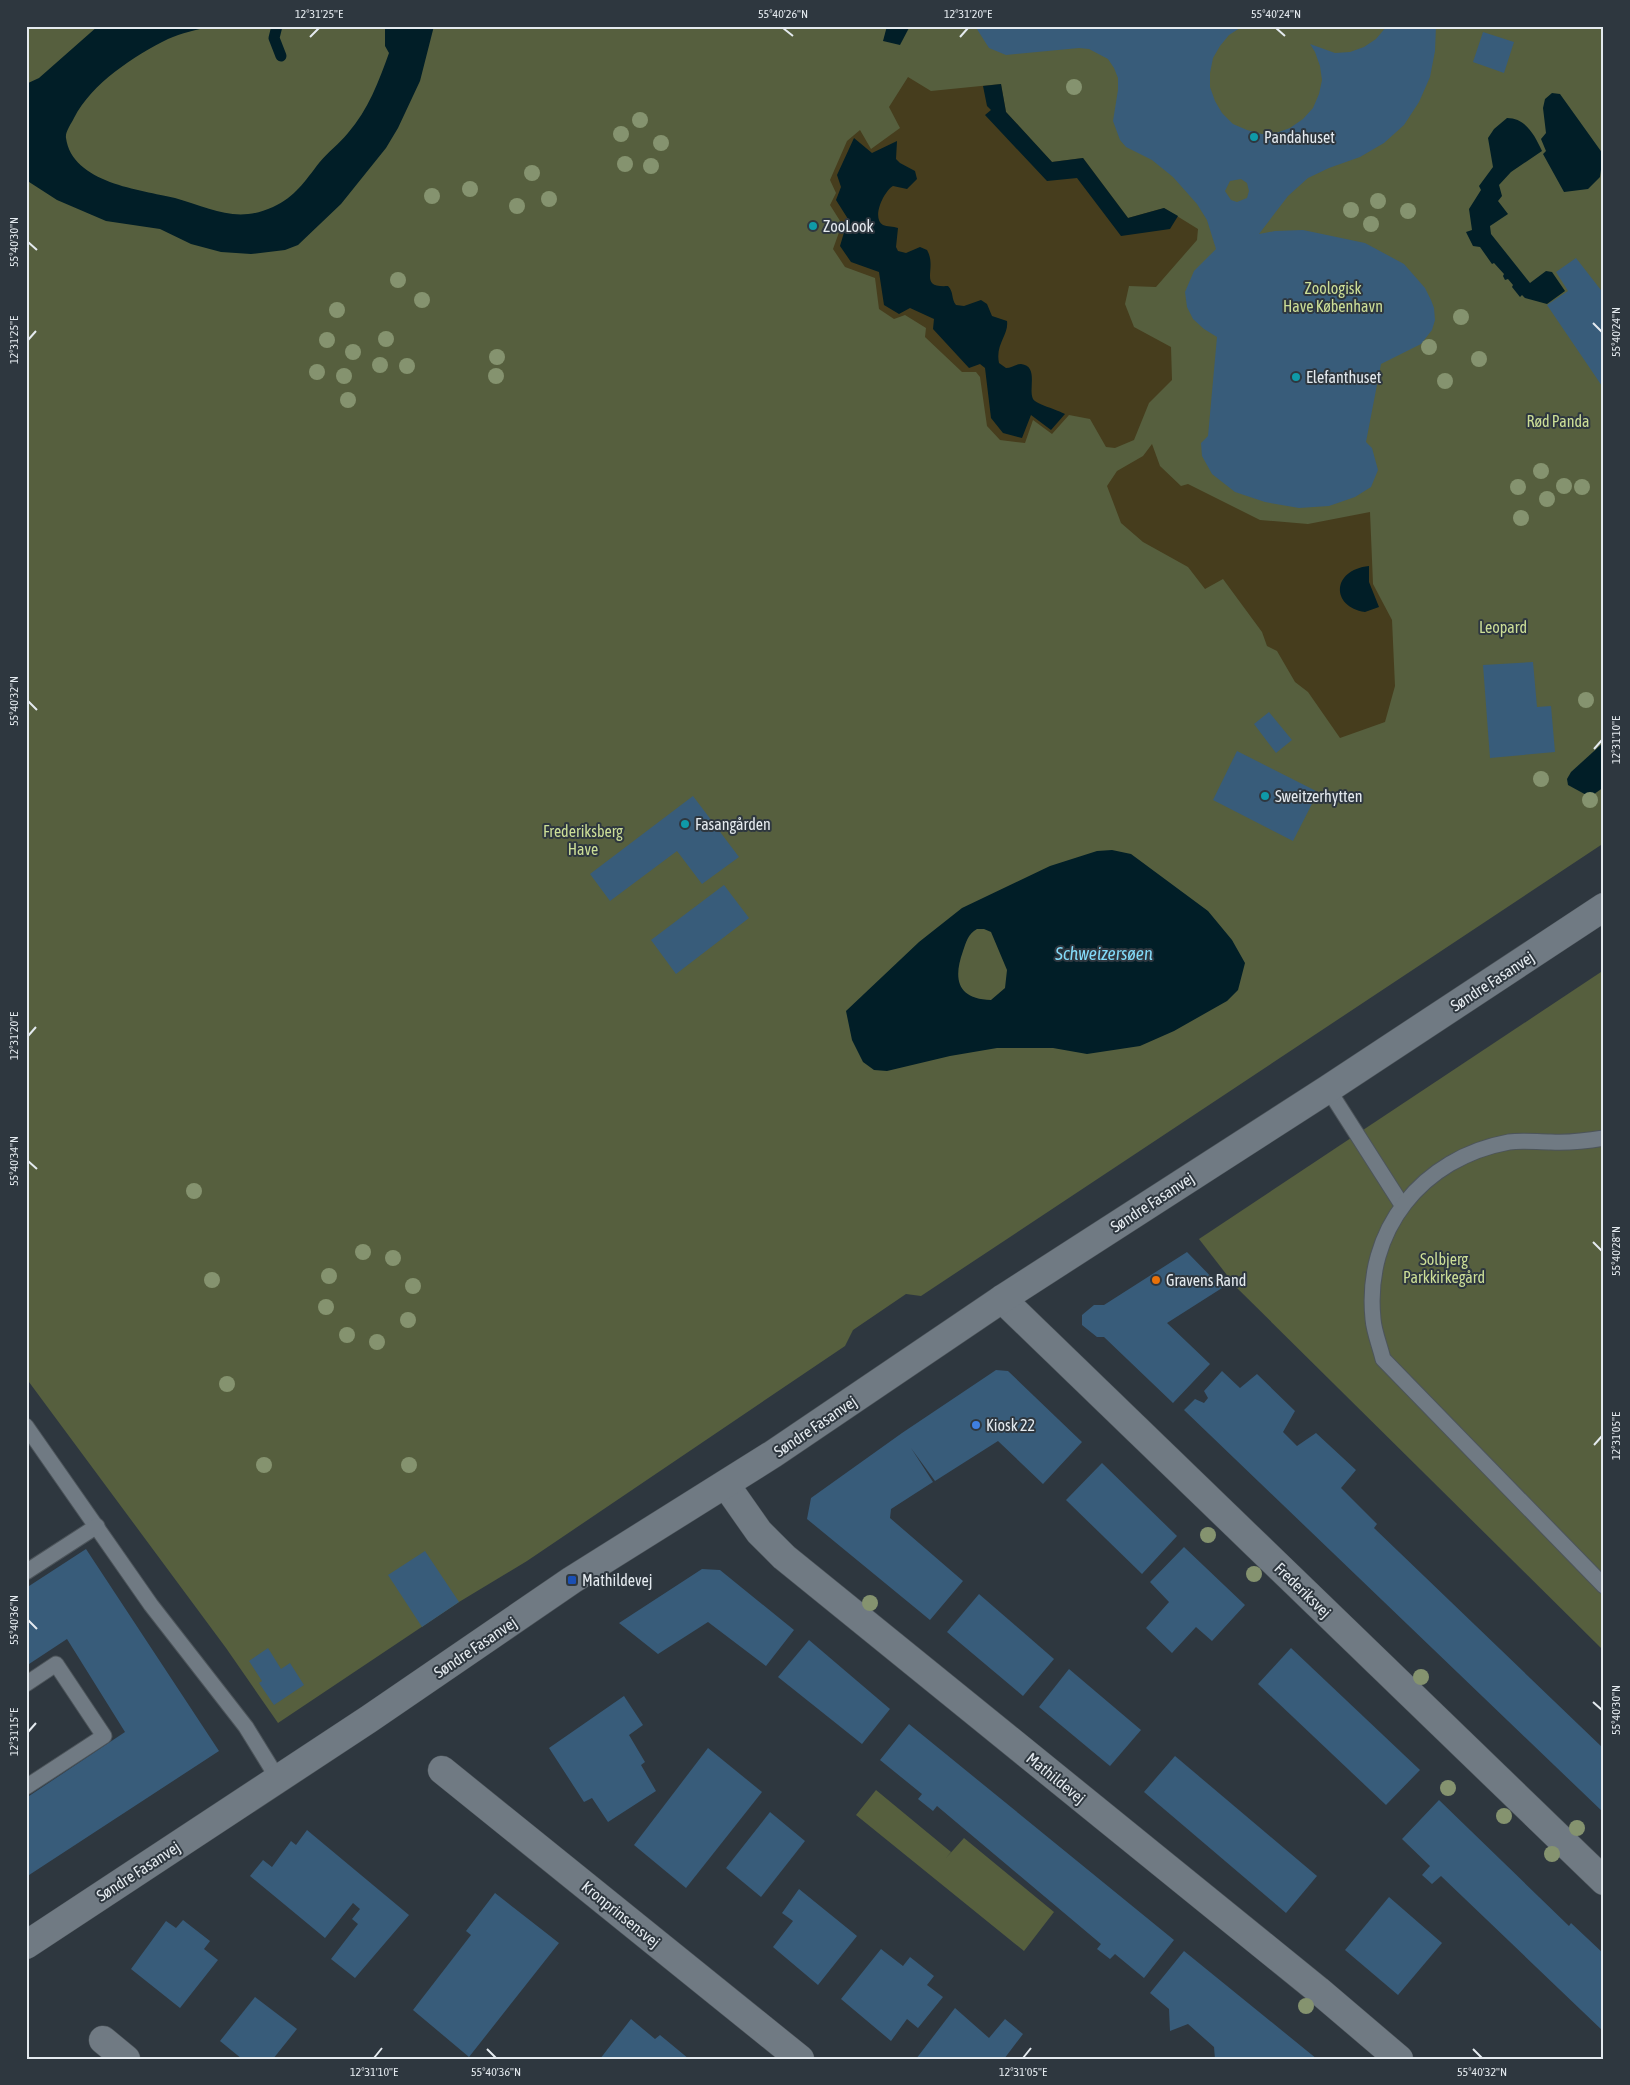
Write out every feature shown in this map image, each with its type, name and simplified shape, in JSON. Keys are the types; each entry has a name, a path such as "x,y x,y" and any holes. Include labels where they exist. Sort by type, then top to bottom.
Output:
{"street":[{"name":"Søndre Fasanvej","path":"26,1945 278,1779 572,1580 726,1485 1002,1299 1328,1090 1604,907"},
{"name":"Frederiksvej","path":"1002,1299 1604,1881"},
{"name":"Mathildevej","path":"726,1485 759,1532 784,1557 1318,1990 1399,2059"},
{"name":"Kronprinsensvej","path":"442,1770 800,2059"},
{"path":"103,2040 126,2059"}],"lane":[{"path":"1328,1090 1402,1204"},
{"path":"1604,1138 1553,1142 1511,1142 1469,1152 1432,1174 1402,1204 1383,1240 1372,1279 1372,1320 1383,1359 1604,1586"},
{"path":"26,1426 188,1654 246,1727 278,1779"},
{"path":"26,1572 97,1526"},
{"path":"26,1684 56,1664 104,1736 26,1787"}],"green space":[{"name":"Frederiksberg Have","path":"26,26 1604,26 1604,843 921,1296 906,1294 853,1330 845,1346 527,1561 459,1602 278,1723 226,1648 26,1378"},
{"name":"Solbjerg Parkkirkegård","path":"1604,970 1604,1651 1237,1288 1199,1239"},
{"path":"876,1790 951,1852 946,1858 964,1838 1054,1912 1024,1951 856,1815"}],"sand":[{"path":"908,77 931,91 1001,84 1006,112 1052,162 1083,158 1128,218 1164,208 1198,229 1197,240 1156,287 1129,286 1125,304 1134,327 1171,347 1172,380 1149,403 1134,440 1115,448 1106,447 1090,419 1069,415 1052,434 1033,420 1025,443 1000,440 987,426 980,377 976,372 962,372 925,337 926,328 905,315 894,319 879,309 875,278 845,267 833,249 842,224 830,205 836,193 830,180 847,141 860,130 871,149 900,128 889,107"},
{"path":"1152,444 1160,466 1181,486 1188,484 1260,520 1308,524 1370,512 1373,584 1392,620 1395,686 1385,722 1340,738 1308,692 1295,682 1277,651 1267,646 1262,632 1223,579 1205,589 1188,567 1143,542 1121,523 1107,486 1117,471 1143,456"}],"water":[{"path":"98,26 211,26 168,39 128,62 103,82 82,105 67,131 66,138 71,153 81,165 94,175 110,182 175,198 224,213 247,214 273,207 288,198 355,124 372,95 389,53 385,46 385,26 434,26 420,81 398,128 386,148 341,204 298,245 285,250 251,254 221,252 191,244 160,229 106,221 57,200 26,180 26,84 39,78"},
{"path":"887,26 910,26 900,45 883,41"},
{"path":"1001,84 1006,112 1052,162 1083,158 1128,218 1164,208 1178,216 1170,229 1121,236 1077,178 1047,181 985,115 991,110 987,106 983,86"},
{"path":"1552,93 1560,94 1603,154 1600,177 1588,189 1564,192 1543,154 1546,151 1541,139 1546,133 1543,108 1545,99"},
{"path":"1507,118 1525,124 1542,151 1511,172 1499,185 1502,196 1498,201 1508,214 1490,226 1491,234 1530,283 1546,271 1552,272 1565,291 1547,304 1525,298 1522,295 1520,297 1512,287 1513,285 1508,279 1505,280 1504,274 1494,263 1492,264 1480,247 1473,246 1466,232 1472,230 1469,209 1481,190 1479,186 1493,167 1488,138 1494,129"},
{"path":"854,138 872,153 897,141 896,159 915,171 917,179 907,189 893,186 889,189 880,205 878,217 880,222 885,226 898,228 896,247 898,251 906,253 920,247 927,250 930,257 930,276 933,284 948,286 956,305 964,306 981,300 987,304 992,316 1007,321 1006,331 999,350 999,363 1006,368 1021,364 1030,369 1033,399 1065,414 1051,430 1031,415 1022,438 1003,433 991,418 985,368 980,364 969,368 933,329 934,319 910,308 899,314 884,305 879,272 851,262 840,246 848,219 836,200 841,187 837,175"},
{"path":"1369,566 1369,582 1379,607 1365,612 1354,609 1346,603 1341,596 1340,589 1342,581 1348,574"},
{"path":"1604,742 1604,787 1590,797 1568,785 1567,779 1571,772"},
{"name":"Schweizersøen","path":"1112,850 1131,854 1208,911 1232,940 1245,963 1238,990 1227,1001 1174,1031 1140,1046 1087,1054 1053,1048 997,1048 950,1056 887,1071 874,1070 863,1062 852,1040 846,1011 919,942 962,908 1050,866 1097,851","holes":["977,929 991,932 1007,970 1005,988 991,1000 971,996 960,986 958,979 958,970 965,944 971,933"]}],"building":[{"path":"975,26 1243,26 1229,35 1213,58 1210,87 1222,113 1233,124 1262,134 1276,133 1290,128 1303,119 1313,108 1322,80 1320,66 1310,44 1335,53 1350,52 1364,47 1376,39 1387,26 1436,26 1435,51 1430,77 1419,102 1404,125 1384,143 1360,157 1308,178 1288,196 1259,234 1275,231 1303,230 1365,243 1404,264 1425,288 1431,300 1435,320 1432,330 1421,344 1381,364 1366,442 1372,448 1378,470 1371,487 1355,497 1329,506 1299,508 1265,502 1235,492 1212,474 1202,456 1201,443 1208,436 1217,337 1193,319 1187,307 1185,292 1194,271 1216,249 1207,220 1197,204 1173,177 1152,160 1126,147 1120,140 1113,121 1118,78 1108,59 1089,49 1079,48 1006,55 989,48","holes":["1241,179 1247,183 1249,191 1247,198 1237,202 1231,200 1225,191 1230,181"]},
{"path":"1483,32 1514,42 1504,73 1473,62"},
{"path":"1576,258 1604,294 1604,389 1547,305 1568,291 1556,272"},
{"path":"1533,662 1537,707 1551,706 1555,752 1490,758 1483,665"},
{"path":"1269,712 1292,740 1276,753 1254,724"},
{"name":"Sweitzerhytten","path":"1237,751 1318,792 1293,841 1213,800"},
{"name":"Fasangården","path":"693,796 739,857 702,884 677,851 610,901 590,874"},
{"path":"724,885 749,918 676,974 651,940"},
{"path":"1187,1252 1222,1288 1167,1323 1210,1364 1173,1403 1104,1337 1097,1337 1082,1325 1082,1315 1094,1305 1104,1305"},
{"path":"996,1370 1008,1371 1082,1442 1043,1484 998,1441 935,1481 911,1448 933,1482 891,1509 890,1518 963,1581 930,1620 807,1519 811,1498 902,1433"},
{"path":"1222,1371 1240,1388 1257,1374 1295,1411 1283,1432 1297,1446 1316,1433 1356,1470 1341,1488 1377,1524 1374,1528 1604,1749 1604,1813 1184,1410 1195,1399 1204,1403 1208,1398 1204,1391"},
{"path":"1102,1463 1177,1536 1142,1574 1066,1500"},
{"path":"1184,1547 1245,1605 1212,1641 1196,1627 1172,1653 1146,1628 1169,1602 1150,1582"},
{"path":"86,1549 219,1751 26,1877 26,1798 125,1732 67,1639 26,1666 26,1588"},
{"path":"425,1551 459,1602 422,1627 388,1575"},
{"path":"702,1569 720,1570 794,1630 766,1666 708,1622 658,1654 619,1623"},
{"path":"979,1594 1054,1659 1023,1696 947,1632"},
{"path":"809,1640 890,1709 862,1744 778,1677"},
{"path":"268,1648 281,1669 290,1663 304,1685 274,1705 259,1683 262,1681 249,1661"},
{"path":"1291,1648 1420,1770 1386,1805 1258,1684"},
{"path":"1069,1669 1141,1730 1110,1766 1039,1707"},
{"path":"624,1696 643,1725 629,1735 645,1762 641,1765 656,1791 608,1822 592,1798 584,1802 549,1748"},
{"path":"909,1724 1174,1940 1144,1978 1115,1954 1110,1959 1097,1949 1101,1944 937,1806 933,1811 918,1799 922,1794 880,1760"},
{"path":"708,1748 762,1792 686,1888 634,1845"},
{"path":"1175,1756 1317,1876 1286,1913 1144,1792"},
{"path":"1439,1800 1569,1926 1571,1923 1604,1954 1604,2032 1441,1876 1432,1884 1422,1875 1430,1866 1402,1839"},
{"path":"770,1812 805,1841 761,1897 726,1868"},
{"path":"307,1830 409,1915 355,1978 331,1959 358,1924 352,1919 360,1909 353,1903 325,1938 250,1876 263,1860 272,1867 291,1841 296,1845"},
{"path":"799,1889 857,1936 818,1985 773,1947 793,1921 782,1913"},
{"path":"495,1893 559,1943 469,2057 413,2010 471,1935 466,1931"},
{"path":"1389,1897 1442,1943 1398,1995 1345,1950"},
{"path":"183,1920 210,1941 204,1949 218,1960 180,2008 131,1969 166,1921 176,1928"},
{"path":"881,1949 903,1966 910,1957 934,1976 927,1985 943,1997 918,2028 907,2019 891,2041 841,1999"},
{"path":"1184,1951 1317,2059 1215,2059 1214,2047 1188,2024 1170,2031 1169,2009 1150,1993"},
{"path":"255,1997 297,2029 273,2059 242,2059 220,2041"},
{"path":"955,2008 989,2038 1005,2019 1023,2034 1004,2059 916,2059"},
{"path":"631,2019 655,2039 660,2035 689,2059 600,2059"}],"waterway":[{"path":"277,26 274,38 281,56"}],"place":[{"name":"Pandahuset","path":"1254,137"},
{"name":"ZooLook","path":"813,226"},
{"name":"Elefanthuset","path":"1296,377"},
{"name":"Sweitzerhytten","path":"1265,796"},
{"name":"Fasangården","path":"685,824"},
{"name":"Gravens Rand","path":"1156,1280"},
{"name":"Kiosk 22","path":"976,1425"},
{"name":"Mathildevej","path":"572,1580"}],"park label":[{"name":"Zoologisk Have København","path":"1333,297"},
{"name":"Rød Panda","path":"1558,421"},
{"name":"Leopard","path":"1503,627"}]}
